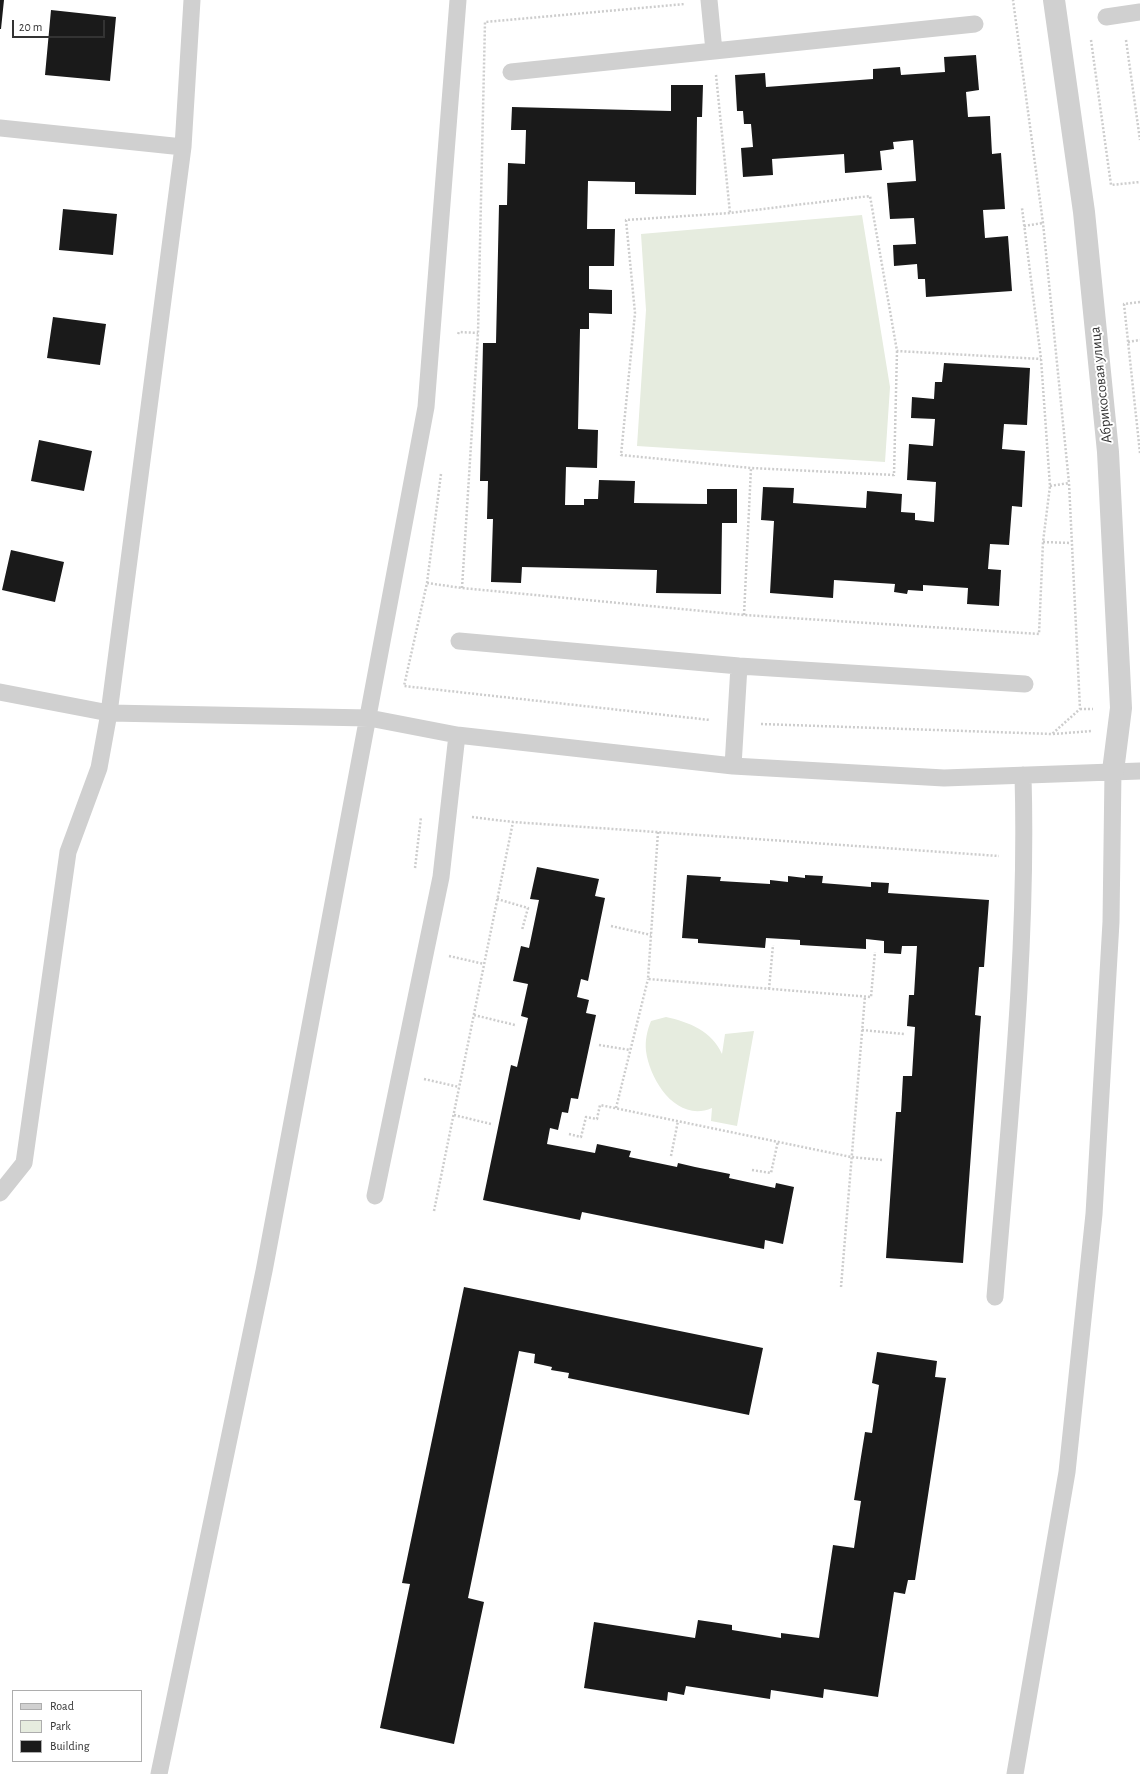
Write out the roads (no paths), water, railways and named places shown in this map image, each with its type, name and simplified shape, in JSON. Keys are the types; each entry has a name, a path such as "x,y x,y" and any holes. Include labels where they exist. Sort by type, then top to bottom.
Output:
{"street":[{"name":"Абрикосовая улица","path":"1054,0 1084,212 1108,452 1121,708 1113,771"}],"lane":[{"path":"0,1193 24,1163 68,852 99,768 109,713 183,146 192,0"},
{"path":"159,1774 264,1270 369,718 426,407 458,0"},
{"path":"709,1 714,51"},
{"path":"1106,17 1140,12"},
{"path":"511,72 975,24"},
{"path":"0,128 183,146"},
{"path":"459,641 739,666 1025,684"},
{"path":"733,766 739,666"},
{"path":"0,692 109,713 369,718 457,735 733,766 944,778 1140,771"},
{"path":"375,1196 441,877 457,735"},
{"path":"1015,1774 1067,1472 1094,1214 1111,922 1113,771"},
{"path":"995,1297 1018,1010 1025,835 1023,774"}]}
